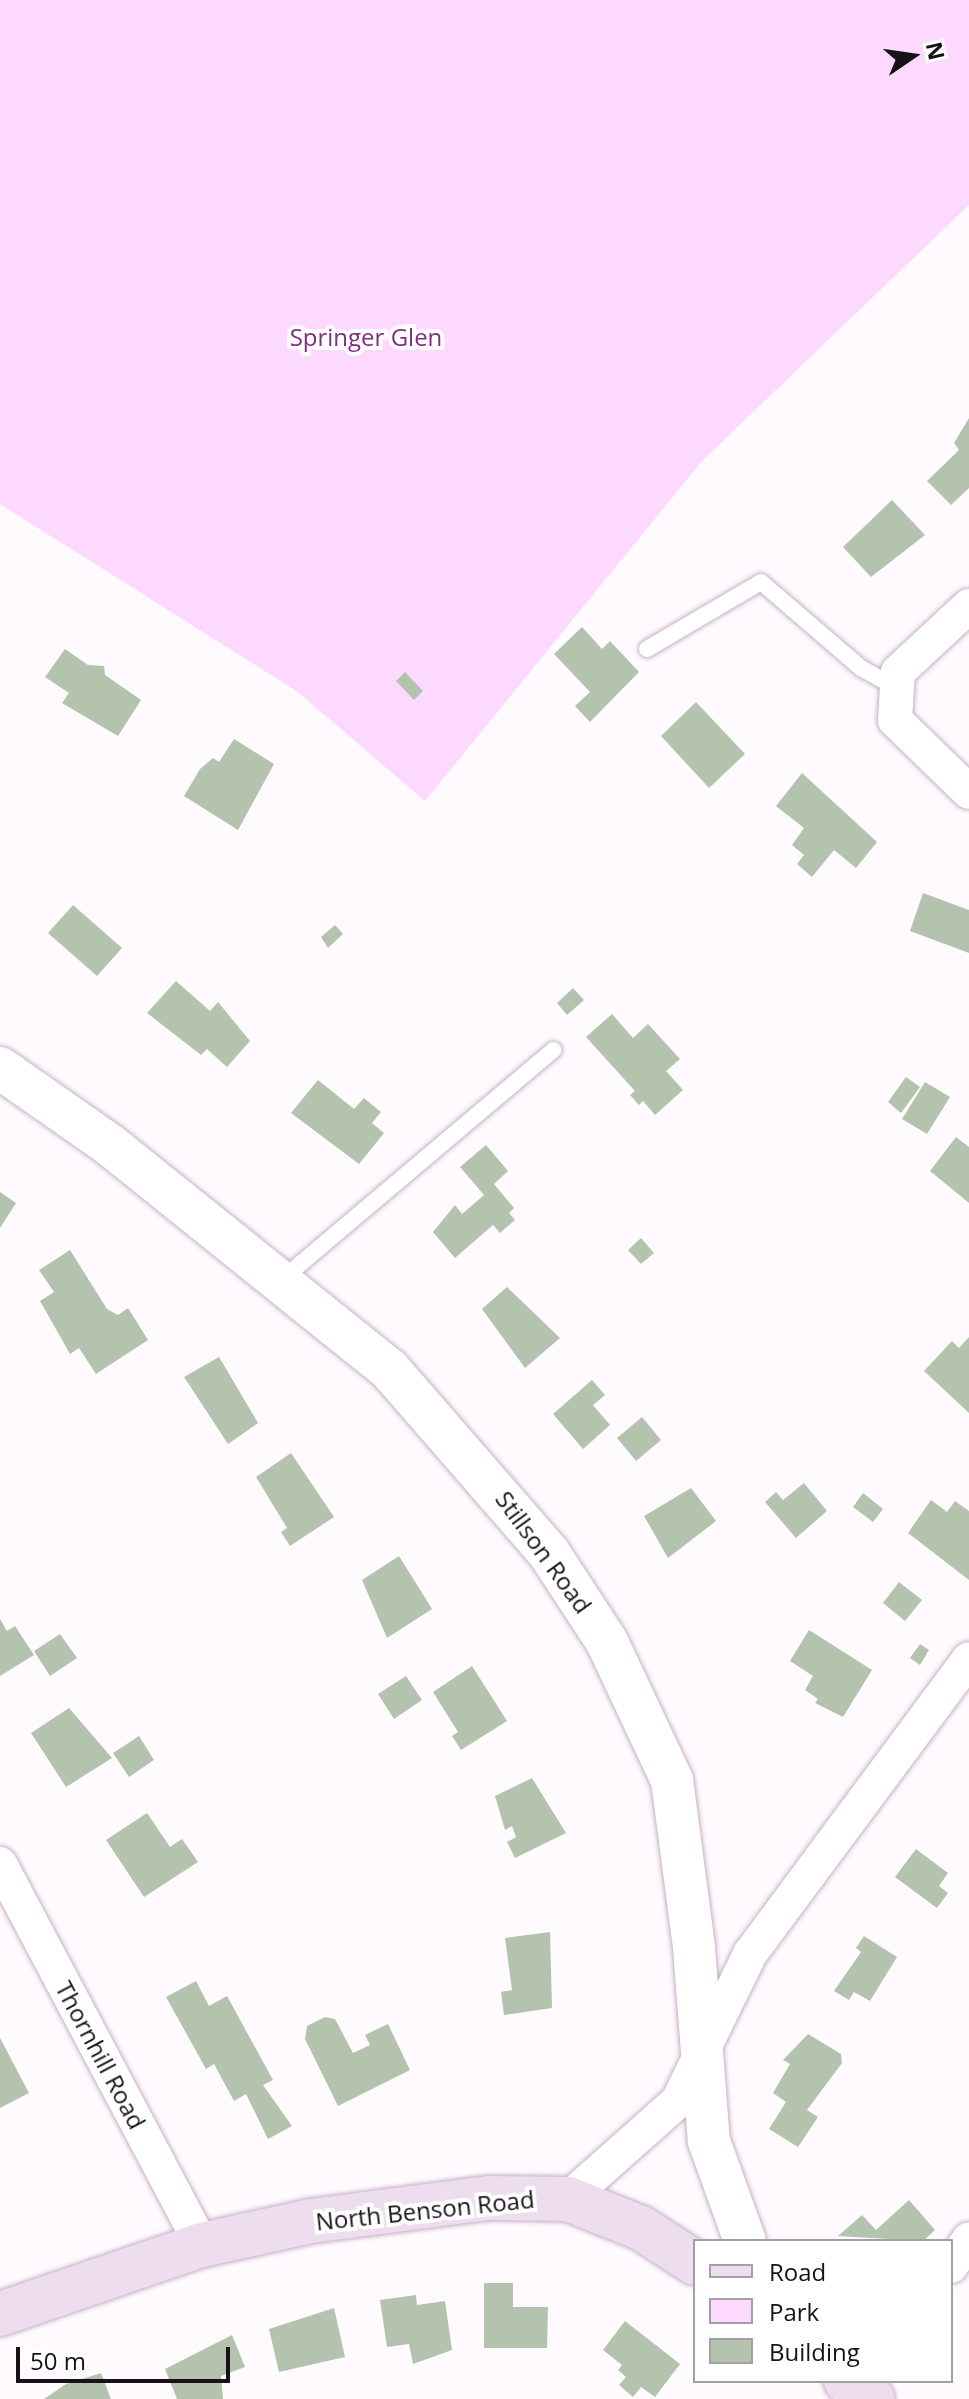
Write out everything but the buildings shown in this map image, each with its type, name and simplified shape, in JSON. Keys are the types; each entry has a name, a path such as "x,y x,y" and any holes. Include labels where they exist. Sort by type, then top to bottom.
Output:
{"main road":[{"name":"North Benson Road","path":"0,2314 202,2245 311,2221 489,2198 568,2199"},
{"path":"568,2199 641,2228 693,2262"}],"street":[{"path":"969,606 898,680 895,720 969,792"},
{"name":"Stillson Road","path":"0,1068 110,1145 389,1369 479,1465 549,1553 607,1642 672,1780 694,1948 709,2141 744,2239"},
{"name":"North Benson Road","path":"568,2199 658,2124 692,2079 700,2053 750,1954 969,1659"},
{"name":"Thornhill Road","path":"0,1864 202,2245"},
{"path":"953,2263 969,2239"}],"lane":[{"path":"647,649 761,582 861,668 898,680"},
{"path":"279,1282 553,1050"}],"green space":[{"name":"Springer Glen","path":"0,0 969,0 969,205 702,461 425,801 298,692 0,504"}]}
